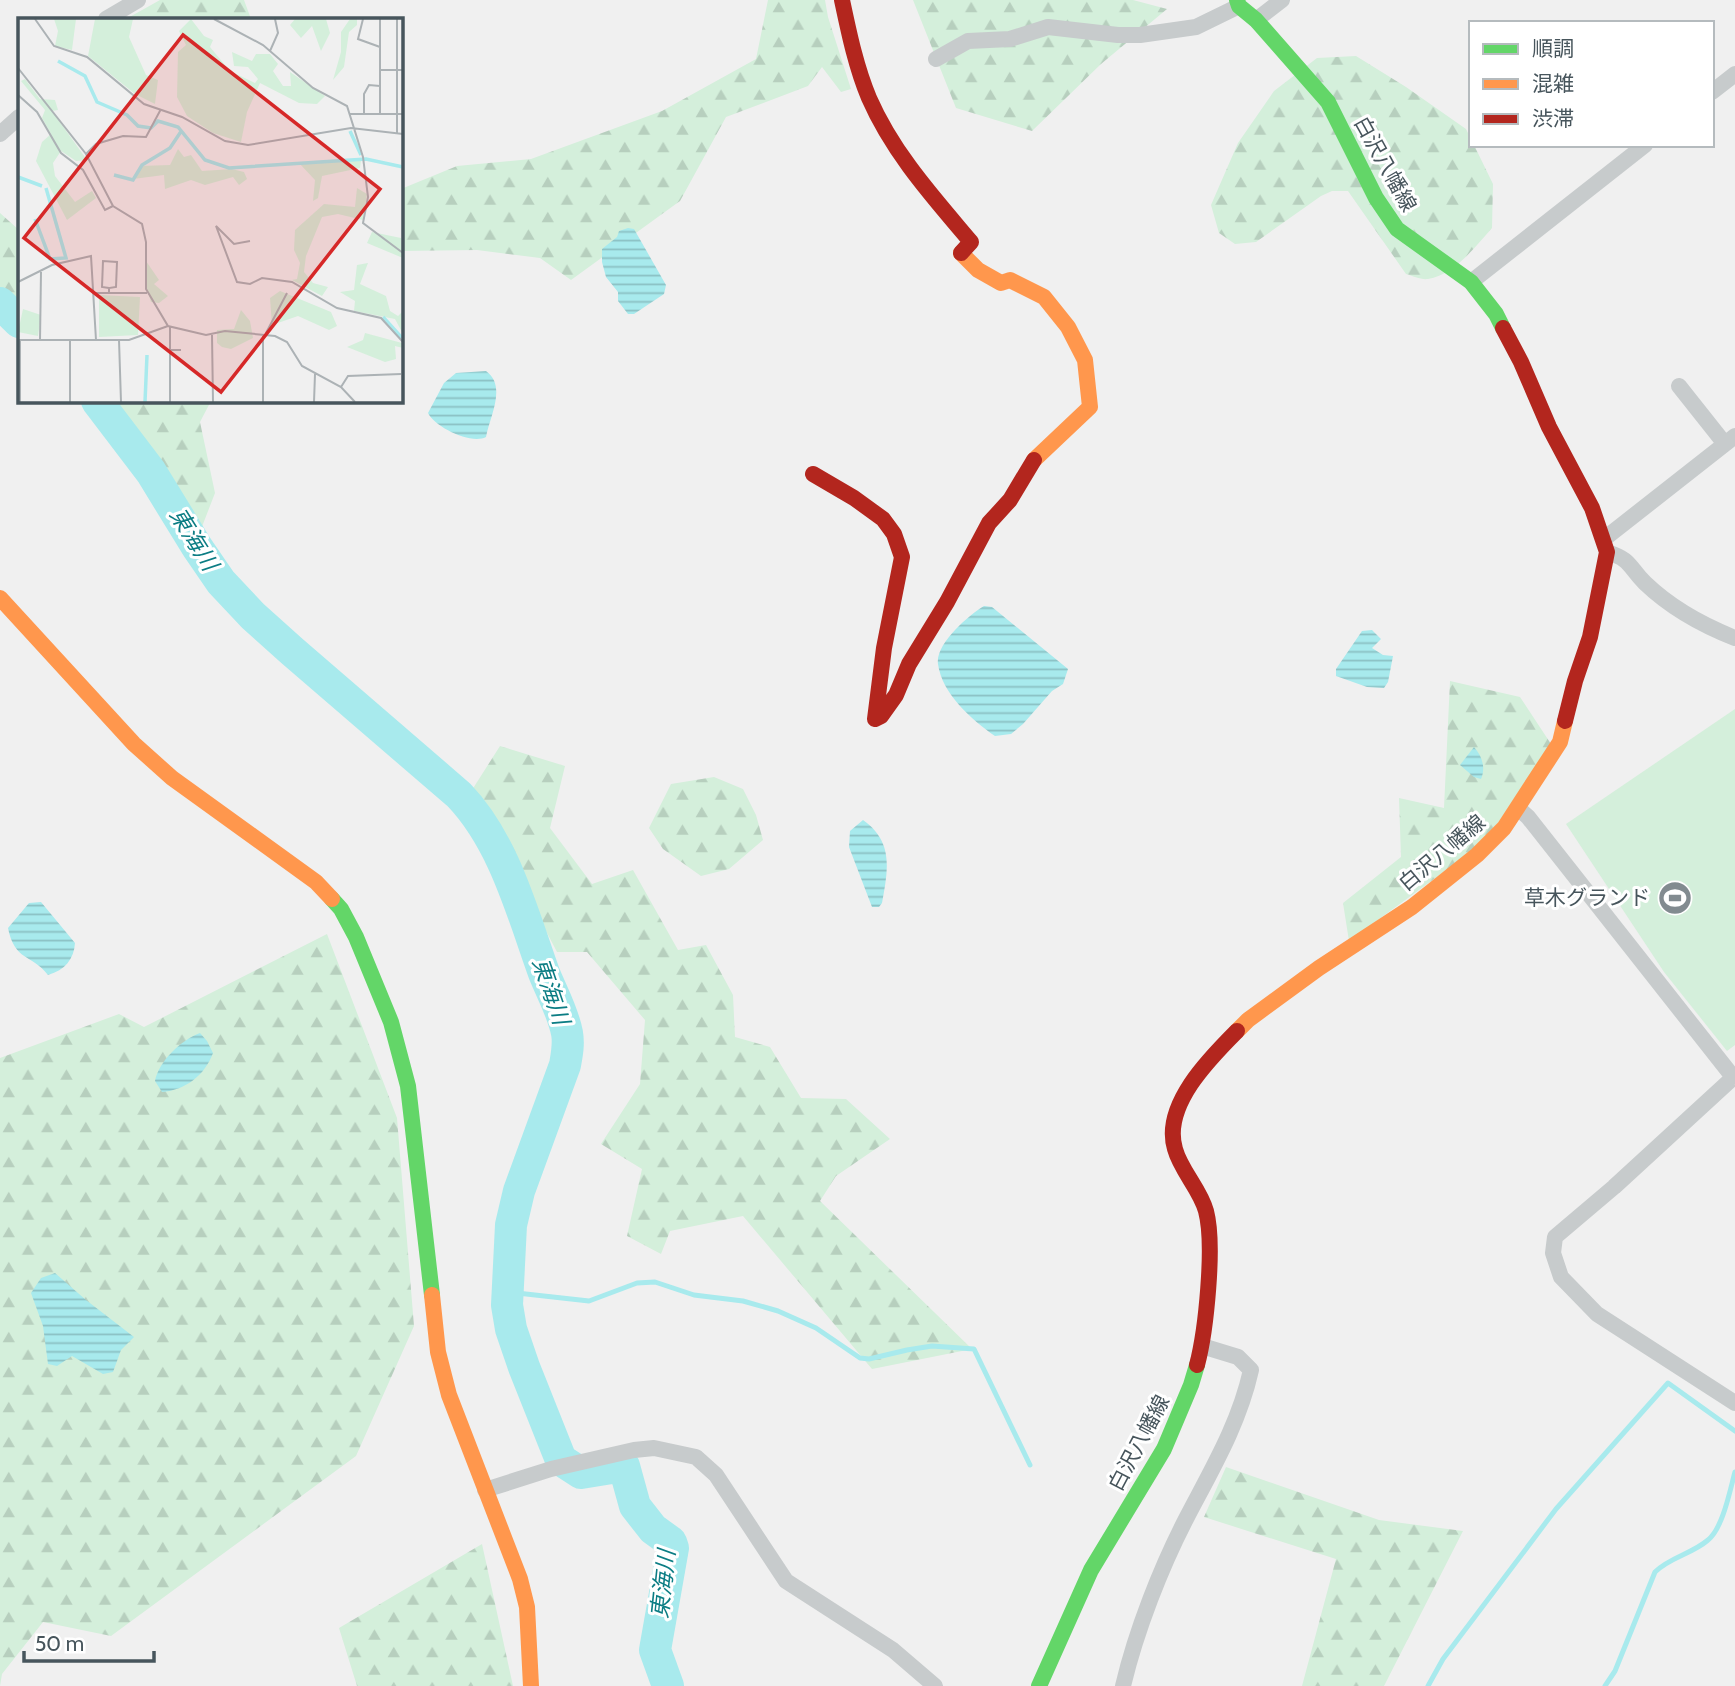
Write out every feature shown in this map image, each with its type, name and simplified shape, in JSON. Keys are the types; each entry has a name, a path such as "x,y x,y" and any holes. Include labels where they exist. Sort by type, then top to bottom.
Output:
{"street":[{"path":"108,18 138,0"},
{"path":"813,474 882,517 892,529 902,557 884,648 875,719 881,716 896,695 909,664 947,602 989,523 1010,500 1037,455 1090,407 1085,360 1068,327 1044,297 1010,280 1001,283 991,278 961,253 971,242 913,172 888,135 870,99 849,33 842,0"},
{"path":"1256,20 1282,0"},
{"path":"936,59 968,41 1010,39 1048,27 1118,36 1196,27 1238,3"},
{"name":"白沢八幡線","path":"1039,1686 1091,1570 1164,1449 1191,1385 1202,1346 1212,1234 1205,1208 1175,1150 1172,1131 1182,1097 1216,1052 1248,1020 1319,968 1412,907 1477,855 1504,828 1560,742 1575,681 1590,637 1605,546 1592,508 1549,428 1496,314 1471,282 1397,229 1376,198 1328,102 1238,3"},
{"path":"1714,90 1735,74"},
{"path":"0,134 18,118"},
{"path":"1471,282 1642,147"},
{"path":"1679,386 1730,440 1605,546 1623,557 1644,583 1682,613 1735,638"},
{"path":"0,598 134,744 172,778 316,883 341,909 356,937 391,1022 408,1086 439,1352 449,1395 509,1549 527,1607 531,1686"},
{"path":"1518,808 1528,817 1734,1076 1614,1187 1555,1237 1553,1253 1561,1277 1597,1314 1735,1403"},
{"path":"1123,1686 1130,1655 1170,1554 1222,1453 1245,1397 1251,1370 1238,1357 1202,1346"},
{"path":"485,1490 579,1462 654,1448 695,1457 716,1475 786,1581 893,1650 935,1686"}],"green space":[{"path":"160,0 244,0 251,18 128,18"},
{"path":"768,0 825,0 851,89 841,92 822,67 808,86 726,117 680,201 571,280 540,258 477,250 402,251 402,189 457,166 531,159 662,111 756,59"},
{"path":"913,0 1133,0 1167,9 1101,64 1032,131 956,108"},
{"path":"1356,56 1466,129 1469,147 1475,147 1493,184 1492,228 1447,272 1425,279 1406,274 1348,191 1332,191 1321,196 1256,242 1235,244 1219,233 1211,205 1238,143 1274,91 1317,58"},
{"path":"0,213 18,229 18,308 0,290"},
{"path":"109,402 210,402 200,422 215,493 198,537 159,469"},
{"path":"1450,681 1520,697 1551,744 1498,823 1467,855 1349,941 1343,903 1401,857 1399,798 1444,808"},
{"name":"草木グランド","path":"1735,709 1735,1045 1727,1051 1664,972 1566,824"},
{"path":"500,746 565,766 550,828 592,884 633,870 678,950 706,945 733,995 735,1037 770,1047 801,1098 846,1099 890,1139 836,1176 820,1201 972,1349 872,1369 743,1216 670,1231 661,1254 627,1236 642,1169 601,1144 640,1084 645,1020 587,952 557,952 472,790"},
{"path":"714,777 743,789 756,815 763,840 729,869 701,876 663,849 649,828 671,784"},
{"path":"327,934 397,1118 414,1326 356,1456 111,1636 43,1622 2,1674 0,1686 0,1058 119,1014 144,1027"},
{"path":"1226,1467 1379,1520 1463,1531 1384,1686 1302,1686 1336,1559 1204,1517"},
{"path":"482,1544 513,1686 357,1686 339,1628"}],"water":[{"path":"634,229 666,285 664,294 634,314 628,314 618,301 618,292 606,277 602,262 602,249 617,237 619,231"},
{"path":"486,371 492,377 496,393 486,437 463,437 445,429 428,413 444,383 456,373"},
{"path":"984,606 992,607 1068,669 1063,684 1052,691 1011,734 995,736 968,714 945,686 938,664 947,639"},
{"path":"1372,630 1381,639 1372,648 1383,655 1393,656 1388,682 1384,688 1367,687 1336,676 1336,669 1362,631"},
{"path":"1474,747 1482,762 1481,779 1474,777 1460,765"},
{"path":"863,820 880,838 886,857 886,879 879,907 872,907 849,847 850,831"},
{"path":"41,902 75,943 68,963 48,975 19,952 8,928 29,903"},
{"path":"200,1033 213,1053 205,1068 187,1085 162,1092 155,1081 161,1066 178,1046"},
{"path":"55,1273 134,1337 121,1350 113,1372 103,1374 72,1356 57,1366 48,1364 43,1326 31,1293 41,1278"}],"waterway":[{"name":"東海川","path":"0,303 18,321"},
{"name":"東海川","path":"98,402 151,472 221,582 292,651 459,795 475,814 500,856 563,1018 568,1041 565,1065 519,1191 511,1225 507,1305 511,1329 561,1460 581,1473 624,1466 635,1506 653,1529 671,1542 673,1548 655,1650 668,1686"},
{"path":"507,1292 589,1301 637,1283 655,1282 694,1295 743,1301 778,1311 816,1328 860,1358 869,1359 932,1346 974,1349 1030,1465"},
{"path":"1428,1686 1443,1659 1556,1509 1668,1383 1735,1431"},
{"path":"1605,1686 1615,1671 1655,1572 1702,1545 1713,1534 1725,1508 1735,1472"}],"traffic: fast":[{"path":"1237,0 1239,6 1256,20 1328,102 1376,198 1397,229 1471,282 1496,314 1503,328"},
{"path":"332,899 341,909 356,937 391,1022 408,1086 432,1295"},
{"path":"1039,1686 1091,1570 1164,1449 1197,1365"}],"traffic: slow":[{"path":"961,253 978,270 1001,283 1010,280 1044,297 1068,327 1085,360 1090,407 1034,460"},
{"path":"0,598 134,744 172,778 316,882 332,899"},
{"path":"1237,1031 1319,968 1412,907 1477,855 1504,828 1560,742 1565,721"},
{"path":"432,1295 438,1352 449,1395 520,1579 527,1607 531,1686"}],"traffic: jam":[{"path":"842,0 850,37 869,98 902,156 971,242 961,253"},
{"path":"1503,328 1549,427 1592,508 1607,552 1590,637 1565,721"},
{"path":"813,474 883,519 894,534 902,557 884,648 875,719 881,716 896,695 909,664 947,602 989,523 1010,500 1034,460"},
{"path":"1197,1365 1208,1288 1209,1226 1203,1203 1175,1149 1175,1116 1191,1084 1237,1031"}],"place":[{"name":"草木グランド","path":"1675,898"}]}
